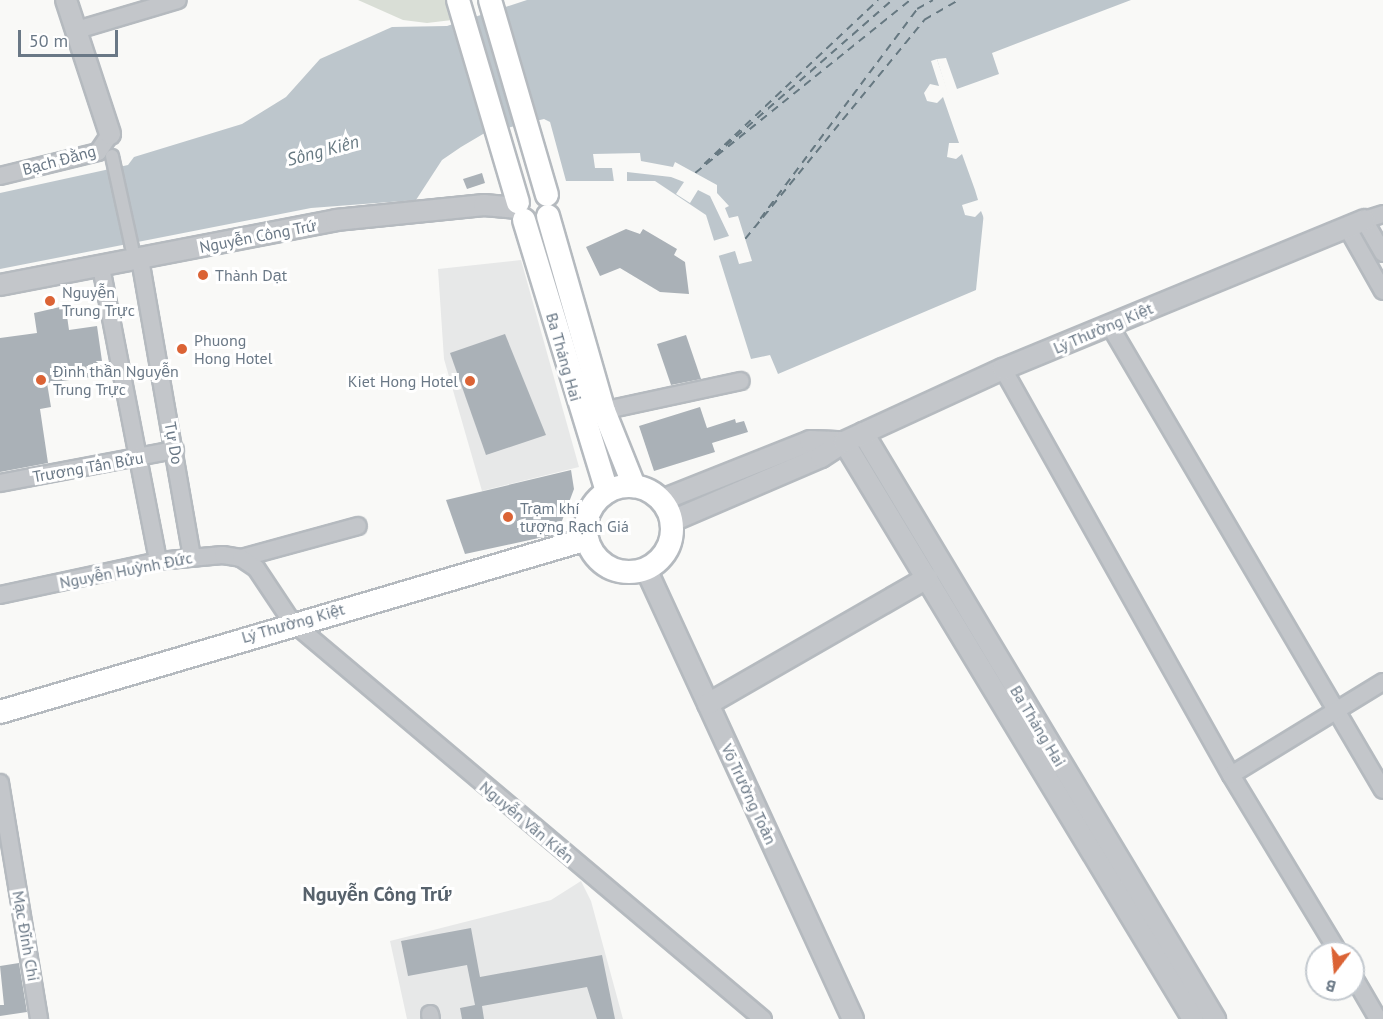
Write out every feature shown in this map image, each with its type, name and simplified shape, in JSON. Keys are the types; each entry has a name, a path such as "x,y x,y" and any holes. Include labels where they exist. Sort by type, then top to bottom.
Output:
{"main road":[{"name":"Ba Tháng Hai","path":"458,0 509,181 520,210 581,416 607,492"},
{"name":"Ba Tháng Hai","path":"490,0 604,411 634,486"},
{"path":"528,190 548,205 538,222 520,210 528,190"},
{"path":"634,486 662,500 672,521 668,550 646,569 632,572 604,564 587,539 589,512 607,492 634,486"},
{"name":"Lý Thường Kiệt","path":"0,712 292,622 587,539"}],"street":[{"path":"66,0 110,134"},
{"path":"77,30 177,0"},
{"name":"Bạch Đằng","path":"0,176 98,152 110,134"},
{"path":"112,156 136,253"},
{"name":"Nguyễn Công Trứ","path":"0,285 101,267 136,253 336,220 484,205 520,210"},
{"path":"1365,221 1383,253"},
{"path":"1365,221 1383,291"},
{"name":"Lý Thường Kiệt","path":"672,521 821,457 844,442 1003,369 1365,221"},
{"name":"Tự Do","path":"136,253 175,450 192,556"},
{"path":"101,267 158,561"},
{"path":"1110,326 1383,790"},
{"path":"1003,369 1231,775 1332,941"},
{"path":"581,416 741,381"},
{"name":"Ba Tháng Hai","path":"863,433 1193,1019"},
{"path":"662,500 810,441 844,442"},
{"name":"Ba Tháng Hai","path":"844,442 927,578 1039,746 1215,1019"},
{"name":"Trương Tấn Bửu","path":"0,483 175,450"},
{"name":"Nguyễn Huỳnh Đức","path":"0,595 158,561 192,556 241,558 358,526"},
{"path":"241,558 256,568 292,622"},
{"name":"Võ Trường Toản","path":"646,569 852,1019"},
{"path":"708,704 927,578"},
{"name":"Nguyễn Văn Kiến","path":"292,622 763,1019"},
{"path":"1231,775 1383,682"},
{"name":"Mạc Đĩnh Chi","path":"0,783 39,1019"},
{"path":"1365,997 1378,1019"}],"shaded area":[{"path":"358,0 448,0 452,20 427,23 403,20"},
{"path":"521,260 579,467 482,491 444,359 438,269"},
{"path":"581,881 591,901 623,1019 407,1019 390,941 551,900"}],"water":[{"name":"Sông Kiên","path":"527,0 1131,0 992,53 999,74 957,89 946,58 937,59 984,212 976,290 778,374 770,355 751,359 706,215 655,181 566,181 550,122 544,119 483,134 461,147 442,160 416,200 311,208 0,269 0,193 128,165 134,157 242,124 286,97 320,59 392,27 447,26"}],"pier":[{"path":"937,59 987,212 985,221 981,211 975,217 965,215 962,205 978,200 975,190 962,154 956,159 947,157 949,143 959,143 943,97 937,103 927,101 924,93 930,84 939,86 931,61"},
{"path":"640,153 641,161 673,167 675,162 717,185 717,193 729,206 725,208 729,218 738,216 752,261 739,264 735,251 718,256 713,241 729,236 710,196 698,190 690,203 676,194 684,182 671,177 627,172 627,182 614,182 612,168 595,168 593,154"}],"building":[{"path":"482,173 485,183 467,189 463,179"},
{"path":"626,229 640,234 643,229 677,249 674,255 685,262 689,294 660,292 620,268 600,276 586,247"},
{"name":"Đình thần Nguyễn Trung Trực","path":"60,307 66,309 69,330 97,326 103,368 98,368 99,376 47,383 51,407 40,409 48,463 0,472 0,338 37,333 34,313"},
{"path":"505,334 546,435 486,455 450,353"},
{"path":"686,335 701,379 671,385 657,344"},
{"path":"700,407 707,428 735,419 736,423 744,421 748,432 712,443 715,452 654,471 639,426"},
{"name":"Trạm khí tượng Rạch Giá","path":"571,470 574,489 557,534 465,554 446,500"},
{"path":"471,928 480,977 602,955 615,1019 597,1019 587,987 482,1006 484,1019 462,1019 460,1008 475,1005 467,965 408,976 401,941"},
{"path":"19,963 27,1012 0,1016 0,1005 4,1005 0,966"}],"ferry route":[{"path":"704,164 878,0"},
{"path":"715,155 892,0"},
{"path":"695,173 910,0"},
{"path":"760,219 917,9 933,0"},
{"path":"745,239 924,20 958,0"}],"place":[{"name":"Thành Dạt","path":"203,275"},
{"name":"Nguyễn Trung Trực","path":"50,301"},
{"name":"Phuong Hong Hotel","path":"182,349"},
{"name":"Đình thần Nguyễn Trung Trực","path":"41,380"},
{"name":"Kiet Hong Hotel","path":"470,381"},
{"name":"Trạm khí tượng Rạch Giá","path":"508,517"}],"district":[{"name":"Nguyễn Công Trứ","path":"377,894"}]}
